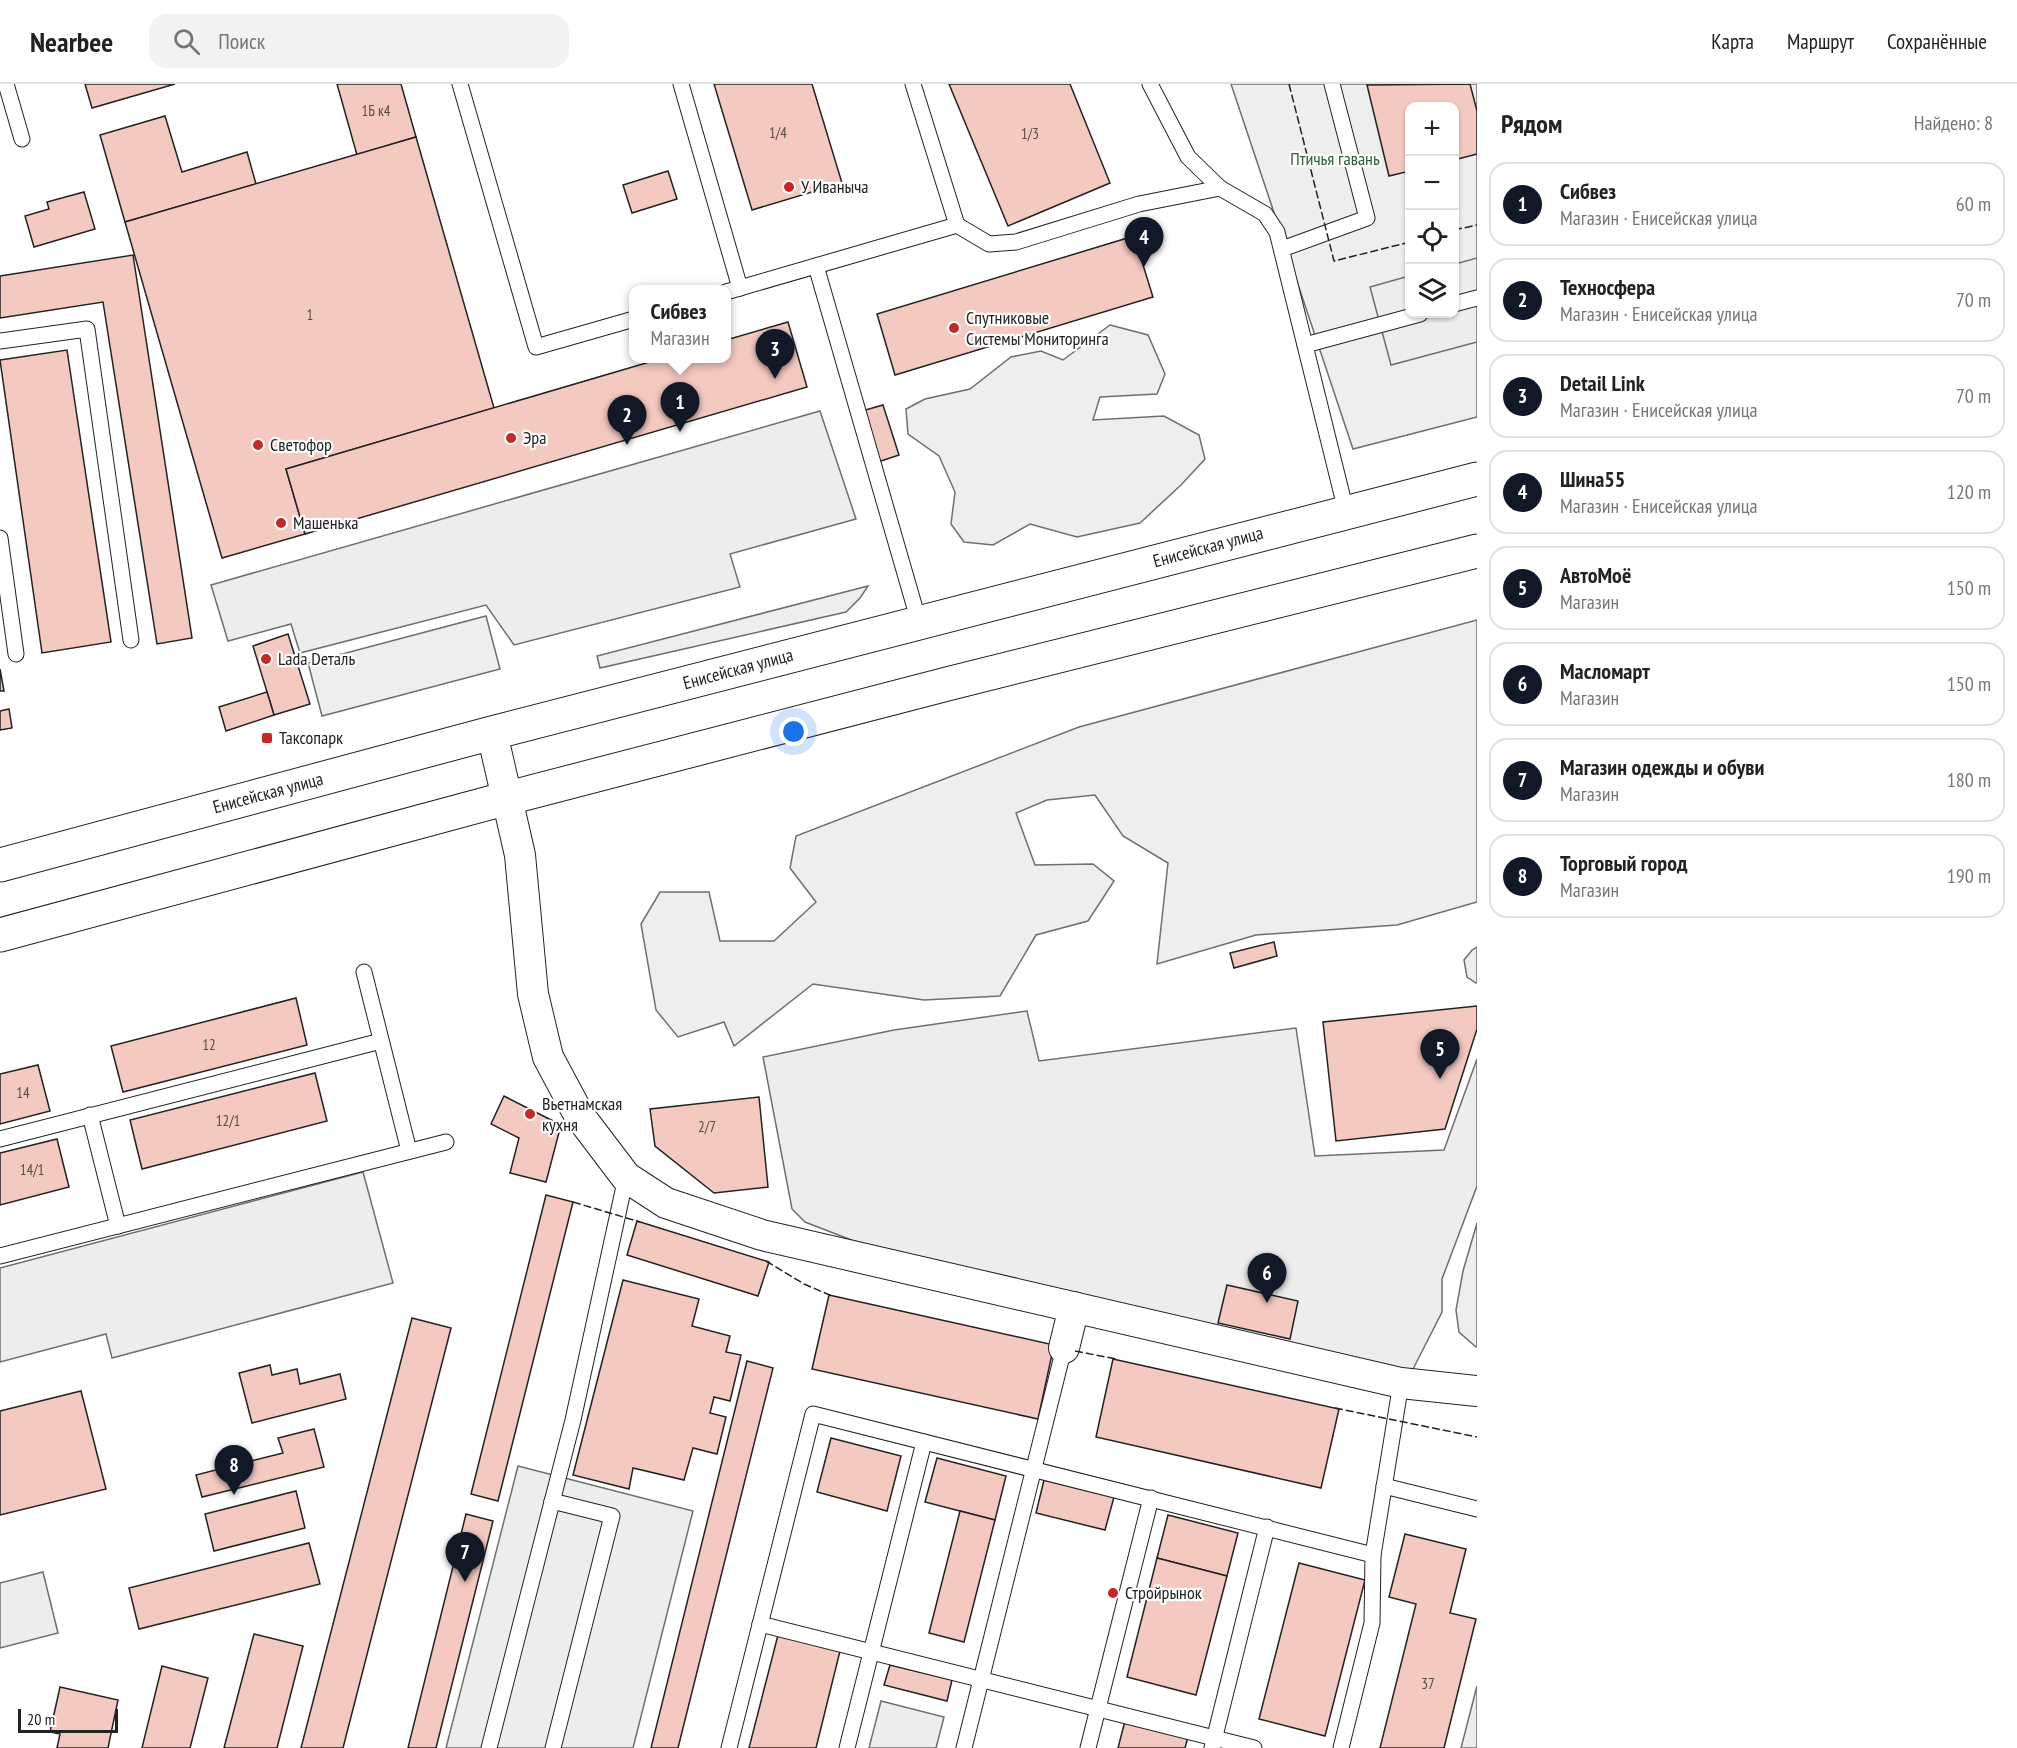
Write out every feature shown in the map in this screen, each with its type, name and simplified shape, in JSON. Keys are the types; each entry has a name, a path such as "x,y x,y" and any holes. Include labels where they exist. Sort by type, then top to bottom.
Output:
{"main road":[{"name":"Енисейская улица","path":"0,865 492,733 1477,479"},
{"path":"0,935 508,798 951,683 1477,551"}],"street":[{"path":"492,733 520,855 533,994 548,1057 579,1115 626,1177 666,1203 762,1235 1401,1383 1477,1391"},
{"path":"1064,1348 1074,1307"}],"lane":[{"path":"6,84 22,139"},
{"path":"460,84 536,348 629,320"},
{"path":"681,84 733,290 957,225"},
{"path":"913,84 957,225 989,244 1016,242 1139,204 1220,188"},
{"path":"1150,84 1188,157 1220,188 1265,214 1277,232 1346,512"},
{"path":"1282,249 1367,218 1332,84"},
{"path":"816,266 919,622"},
{"path":"1459,303 1477,298"},
{"path":"1305,345 1405,318"},
{"path":"0,341 87,329 131,640"},
{"path":"0,538 16,654"},
{"path":"364,972 409,1151"},
{"path":"0,1138 381,1041"},
{"path":"90,1115 118,1226"},
{"path":"0,1256 446,1142"},
{"path":"489,1748 573,1420 626,1177"},
{"path":"964,1748 1064,1348"},
{"path":"1341,1748 1372,1623 1372,1555 1401,1383"},
{"path":"729,1748 813,1414 1372,1555"},
{"path":"847,1748 924,1442"},
{"path":"1384,1486 1477,1509"},
{"path":"1088,1748 1151,1498"},
{"path":"552,1501 612,1516 553,1748"},
{"path":"1213,1743 1267,1527"},
{"path":"760,1624 1098,1709 1213,1743 1254,1748"}],"green space":[{"name":"Птичья гавань","path":"1231,84 1477,84 1477,417 1353,449"},
{"path":"1110,325 1148,335 1165,374 1157,394 1100,397 1093,420 1164,416 1199,435 1205,459 1140,523 1077,537 1030,524 993,545 964,542 951,524 955,492 939,456 908,434 906,409 925,399 970,389 1011,357 1041,351 1063,360"},
{"path":"868,586 846,612 600,668 597,656"},
{"path":"486,616 500,669 322,716 308,663"},
{"path":"1477,620 1477,902 1397,925 1256,935 1157,964 1168,863 1123,836 1095,795 1047,800 1016,813 1035,865 1093,864 1114,881 1088,921 1036,935 1000,996 924,1000 813,984 734,1046 724,1022 678,1037 656,1010 641,924 660,892 709,892 720,941 774,941 816,902 790,868 796,836 1079,727"},
{"path":"1477,947 1476,983 1467,977 1464,960"},
{"path":"1477,1223 1476,1347 1459,1332 1456,1310 1463,1271"}],"shaded area":[{"path":"1477,258 1477,342 1391,365 1370,287 1405,277 1405,318 1459,318 1459,263"},
{"path":"820,411 856,519 730,554 740,587 514,645 486,605 300,653 291,624 228,641 211,585"},
{"path":"1027,1011 1039,1061 1296,1028 1315,1156 1444,1150 1477,1059 1477,1186 1442,1279 1442,1312 1411,1373 854,1241 805,1222 792,1209 763,1057 894,1030"},
{"path":"363,1172 393,1283 112,1358 106,1334 0,1362 0,1268"},
{"path":"518,1466 693,1511 633,1748 446,1748"},
{"path":"43,1572 58,1633 0,1648 0,1583"},
{"path":"1477,1686 1477,1748 1461,1748"},
{"path":"881,1701 944,1717 936,1748 869,1748"}],"building":[{"path":"85,84 175,84 92,108"},
{"path":"337,84 401,84 416,137 357,155"},
{"path":"714,84 812,84 842,183 752,210"},
{"path":"949,84 1070,84 1110,183 1008,226"},
{"path":"1470,84 1477,111 1477,154 1459,159 1459,102 1405,102 1405,172 1389,176 1367,85"},
{"path":"165,116 182,172 247,152 256,184 125,222 100,135"},
{"path":"416,137 494,408 286,469 305,534 222,558 125,222"},
{"path":"668,171 677,199 632,213 623,185"},
{"path":"84,192 95,229 34,247 25,216 49,209 47,202"},
{"path":"1134,236 1153,297 895,375 877,314"},
{"path":"133,255 192,638 157,644 103,302 0,318 0,276"},
{"name":"Эра","path":"788,322 807,387 305,534 286,469 646,363 731,363 731,339"},
{"path":"67,350 111,642 42,653 0,360"},
{"path":"883,405 899,455 878,462 862,411"},
{"path":"288,634 310,704 274,715 253,646"},
{"path":"0,669 4,691 0,691"},
{"path":"267,692 274,715 226,731 219,707"},
{"path":"9,709 12,728 0,730 0,711"},
{"path":"1274,942 1277,956 1234,968 1230,953"},
{"path":"296,998 307,1045 123,1092 111,1046"},
{"path":"1477,1006 1477,1029 1445,1129 1336,1141 1323,1022"},
{"path":"38,1065 50,1111 0,1124 0,1074"},
{"path":"315,1073 327,1121 142,1169 130,1120"},
{"path":"504,1096 561,1125 546,1182 510,1173 519,1138 491,1124"},
{"path":"759,1097 768,1187 714,1193 655,1146 650,1109"},
{"path":"57,1139 69,1187 0,1205 0,1153"},
{"path":"546,1195 573,1202 498,1501 471,1494"},
{"path":"637,1221 769,1262 758,1296 627,1255"},
{"path":"623,1280 699,1299 692,1326 730,1336 726,1352 741,1355 730,1401 714,1397 710,1413 726,1417 717,1454 693,1448 684,1480 633,1468 629,1489 573,1475"},
{"path":"1227,1285 1298,1301 1290,1339 1218,1323"},
{"path":"829,1295 1054,1345 1038,1419 812,1369"},
{"path":"412,1318 451,1328 343,1748 301,1748"},
{"path":"1113,1359 1339,1409 1321,1488 1096,1437"},
{"path":"747,1361 773,1368 678,1748 651,1748"},
{"path":"270,1365 272,1375 297,1369 300,1384 340,1374 346,1399 252,1423 239,1373"},
{"path":"81,1391 106,1489 0,1515 0,1411"},
{"path":"314,1429 324,1467 202,1497 196,1475 283,1453 278,1438"},
{"path":"831,1438 901,1456 887,1511 817,1492"},
{"path":"937,1458 1006,1476 995,1520 925,1502"},
{"path":"1044,1480 1114,1497 1105,1530 1036,1513"},
{"path":"296,1491 305,1528 214,1551 205,1514"},
{"path":"960,1511 995,1520 964,1642 929,1633"},
{"path":"466,1514 493,1521 436,1748 408,1748"},
{"path":"1168,1515 1238,1533 1227,1576 1157,1558"},
{"path":"1405,1534 1466,1549 1450,1613 1476,1619 1444,1748 1380,1748 1416,1604 1389,1597"},
{"path":"309,1543 320,1584 139,1629 129,1588"},
{"path":"1157,1558 1227,1576 1196,1695 1127,1677"},
{"path":"1299,1563 1365,1580 1325,1736 1259,1719"},
{"path":"254,1634 303,1646 277,1748 224,1748"},
{"path":"778,1635 840,1651 816,1748 749,1748"},
{"path":"890,1665 952,1680 947,1701 884,1685"},
{"path":"162,1666 208,1678 190,1748 142,1748"},
{"path":"60,1687 118,1700 108,1748 57,1748 60,1734 50,1732"},
{"path":"1125,1721 1188,1737 1185,1748 1118,1748"}],"fence":[{"path":"1289,84 1334,261 1405,243"},
{"path":"1459,229 1477,225"},
{"path":"573,1202 640,1222"},
{"path":"766,1261 804,1284 832,1296"},
{"path":"1075,1351 1116,1359"},
{"path":"1335,1408 1477,1437"}],"place":[{"name":"У Иваныча","path":"789,187"},
{"name":"Шина55","path":"1144,267"},
{"name":"Спутниковые Системы Мониторинга","path":"954,328"},
{"name":"Detail Link","path":"775,379"},
{"name":"Сибвез","path":"680,432"},
{"name":"Эра","path":"511,438"},
{"name":"Светофор","path":"258,445"},
{"name":"Техносфера","path":"627,445"},
{"name":"Машенька","path":"281,523"},
{"name":"Lada Dеталь","path":"266,659"},
{"name":"Таксопарк","path":"267,738"},
{"name":"АвтоМоё","path":"1440,1079"},
{"name":"Вьетнамская кухня","path":"530,1114"},
{"name":"Масломарт","path":"1267,1303"},
{"name":"Торговый город","path":"234,1495"},
{"name":"Магазин одежды и обуви","path":"465,1582"},
{"name":"Стройрынок","path":"1113,1593"}]}
